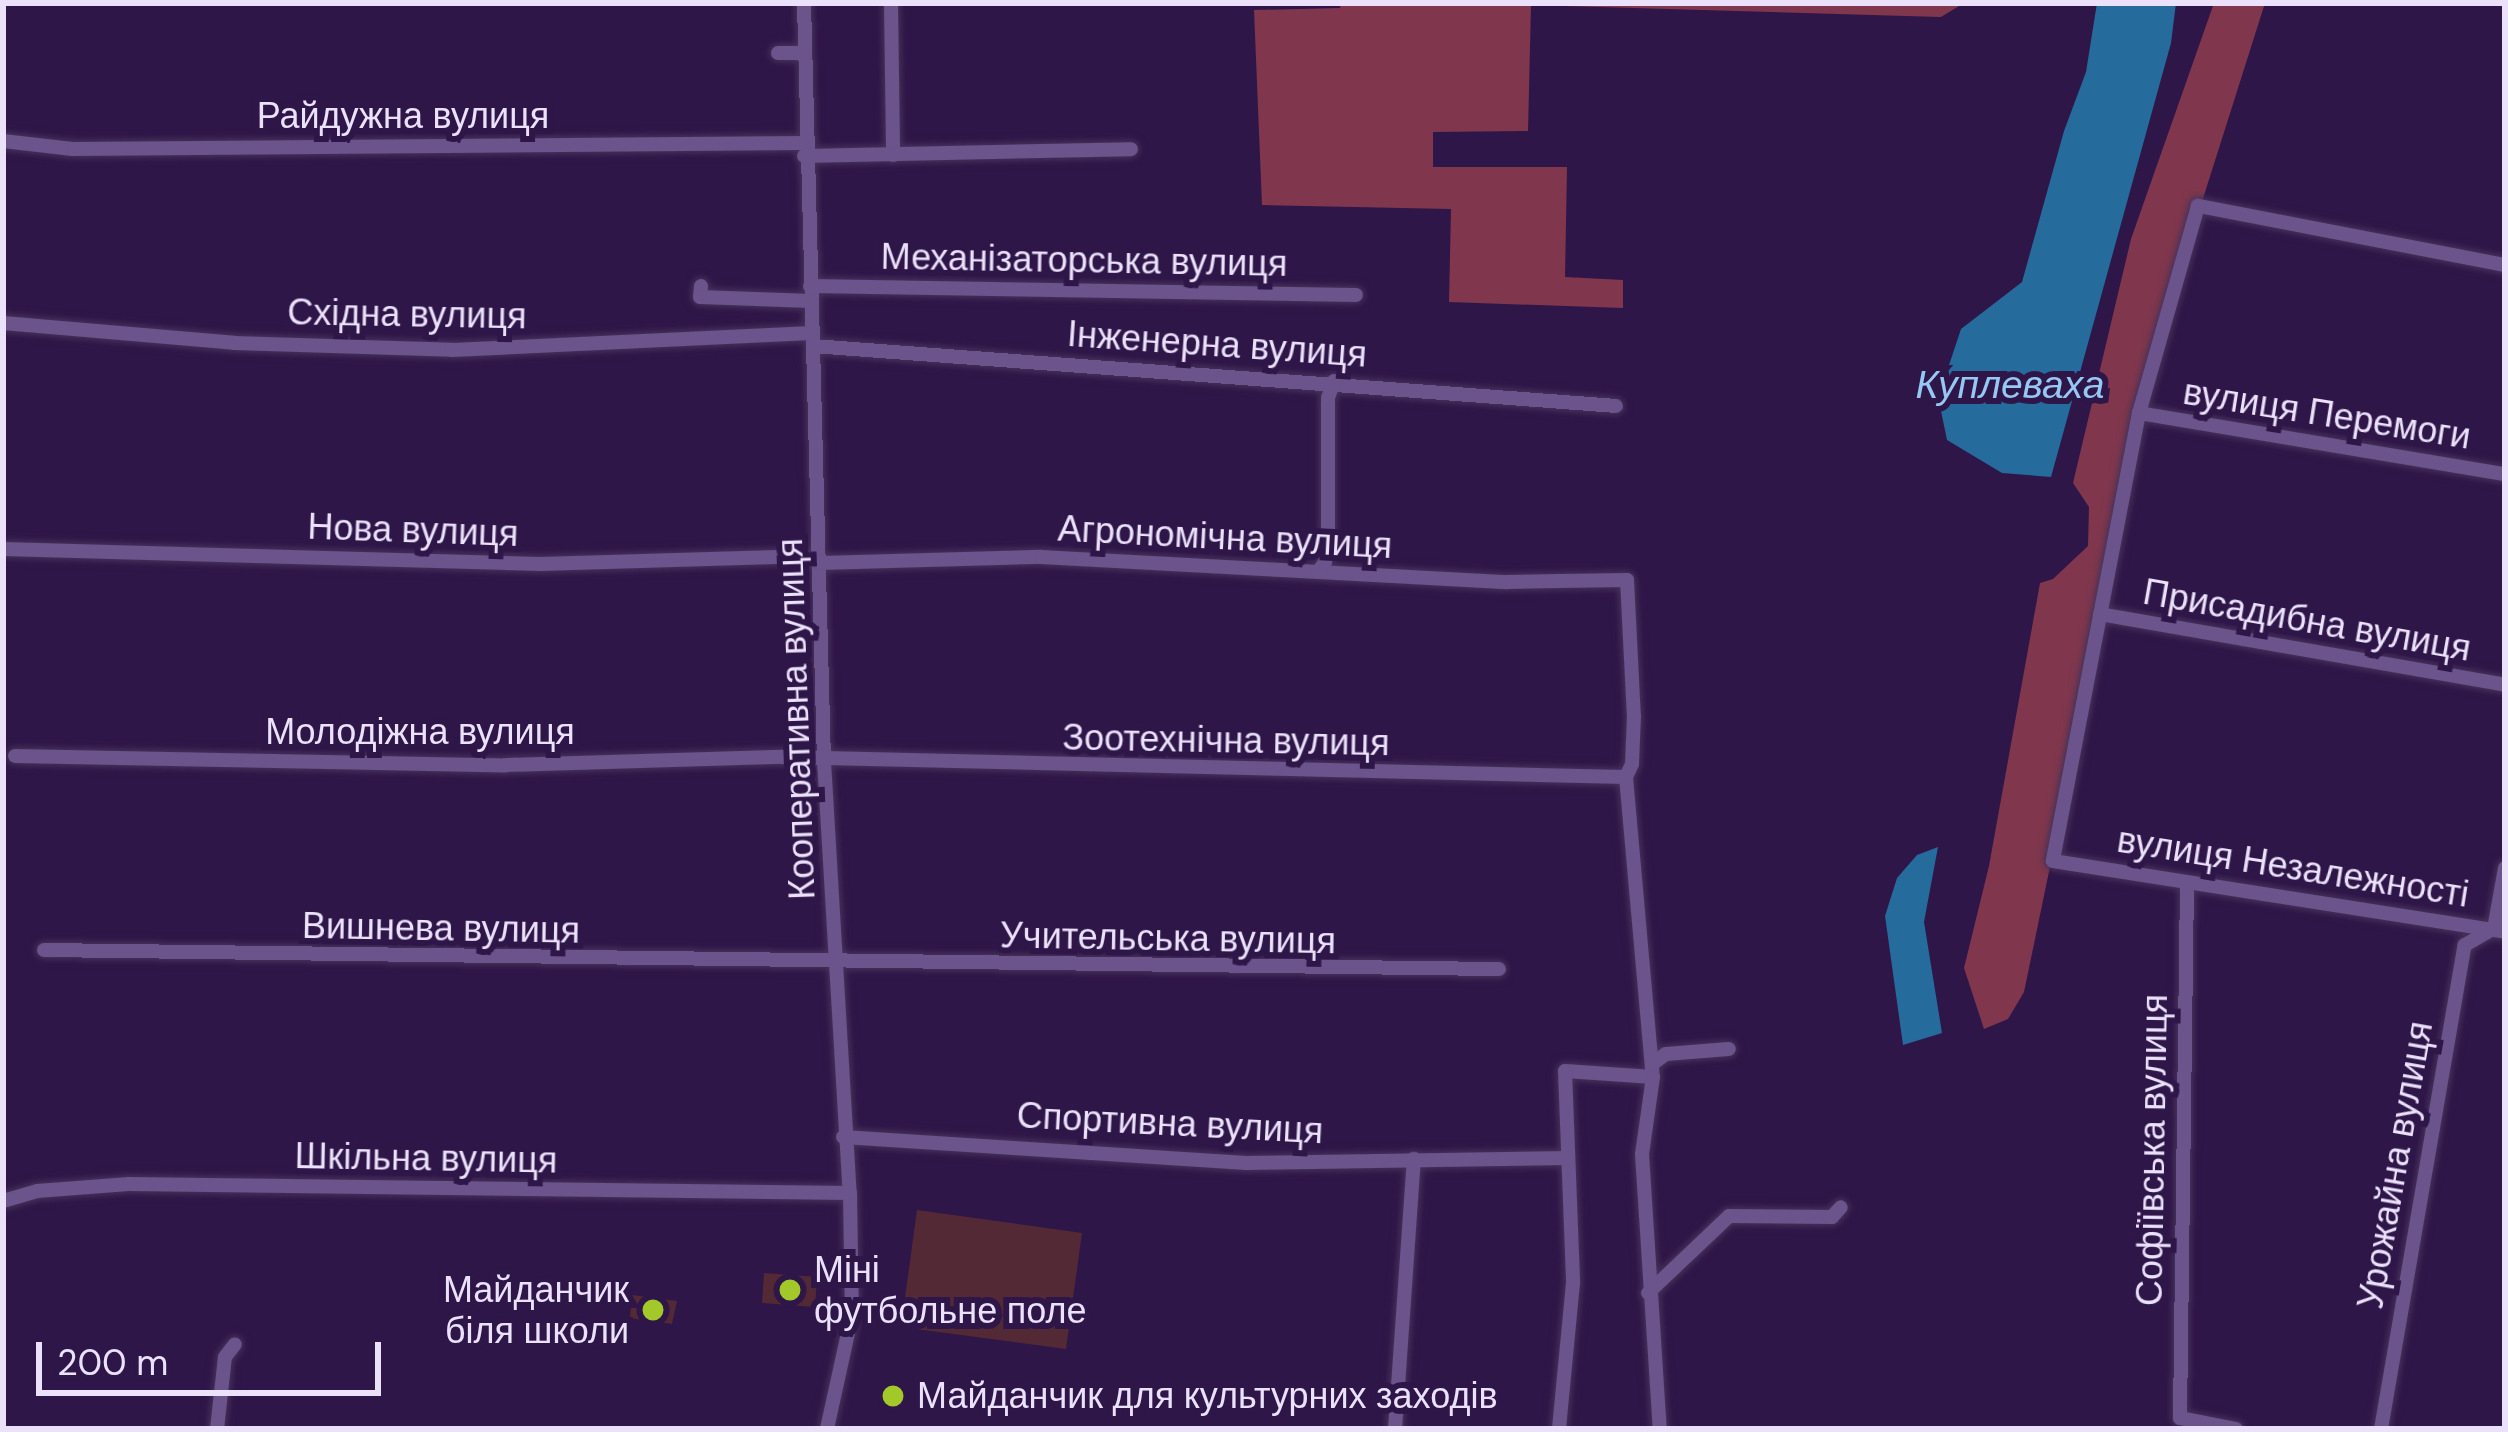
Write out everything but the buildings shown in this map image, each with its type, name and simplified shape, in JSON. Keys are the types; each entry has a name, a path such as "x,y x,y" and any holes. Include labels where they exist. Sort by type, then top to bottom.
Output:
{"street":[{"name":"Кооперативна вулиця","path":"804,3 804,149 824,761 842,1137 850,1193 852,1315 827,1429"},
{"path":"892,3 893,155"},
{"path":"778,53 804,53"},
{"name":"Райдужна вулиця","path":"3,141 73,149 804,149 893,155 1131,149"},
{"path":"2100,614 2139,413 2198,206 2505,265"},
{"name":"Механізаторська вулиця","path":"701,286 700,297 810,293 1356,295"},
{"name":"Східна вулиця","path":"3,323 234,343 452,350 812,339"},
{"name":"Інженерна вулиця","path":"812,339 1616,406"},
{"path":"1318,572 1328,541 1328,398 1334,381"},
{"name":"вулиця Перемоги","path":"2139,413 2505,474"},
{"name":"Нова вулиця","path":"3,549 541,564 802,556 820,563"},
{"name":"Агрономічна вулиця","path":"820,563 1041,557 1507,582 1628,580 1634,716 1633,764 1626,777"},
{"name":"Присадибна вулиця","path":"2100,614 2505,685"},
{"name":"вулиця Незалежності","path":"2100,614 2053,861 2499,930"},
{"name":"Молодіжна вулиця","path":"15,756 506,765 782,757 824,761"},
{"name":"Зоотехнічна вулиця","path":"824,761 1626,777"},
{"path":"1626,777 1653,1070 1642,1154 1660,1429"},
{"path":"2499,930 2505,868"},
{"name":"Софіївська вулиця","path":"2187,883 2180,1418 2236,1429"},
{"name":"Урожайна вулиця","path":"2381,1429 2465,945 2499,930"},
{"name":"Вишнева вулиця","path":"44,950 836,964"},
{"name":"Учительська вулиця","path":"836,964 1499,969"},
{"path":"1653,1070 1666,1054 1729,1049"},
{"path":"1559,1429 1573,1283 1565,1071 1653,1070"},
{"name":"Спортивна вулиця","path":"842,1137 1246,1163 1567,1158"},
{"path":"1395,1429 1414,1159"},
{"name":"Шкільна вулиця","path":"3,1201 37,1191 129,1184 850,1193"},
{"path":"1648,1293 1729,1216 1832,1217 1840,1207"},
{"path":"217,1429 225,1357 235,1344"}],"shaded area":[{"path":"1341,3 1964,3 1941,17 1531,5 1528,131 1433,132 1433,167 1567,167 1565,277 1623,280 1623,308 1449,302 1451,209 1262,205 1254,10 1340,8"},
{"path":"2214,3 2265,3 2161,331 2024,992 2008,1019 1984,1029 1964,968 1989,866 2040,583 2053,579 2088,546 2089,507 2073,483 2131,239"},
{"path":"917,1210 1082,1233 1066,1349 901,1327"},
{"name":"Міні футбольне поле","path":"764,1273 817,1277 815,1307 762,1303"},
{"name":"Майданчик біля школи","path":"632,1295 677,1301 672,1324 630,1318"}],"water":[{"name":"Куплеваха","path":"2097,3 2176,3 2171,43 2051,477 2002,473 1947,440 1941,411 1944,380 1961,329 2022,282 2064,131 2086,72"},
{"path":"1938,847 1924,922 1942,1033 1903,1045 1885,916 1897,878 1917,855"}],"place":[{"name":"Міні футбольне поле","path":"790,1290"},
{"name":"Майданчик біля школи","path":"653,1310"},
{"name":"Майданчик для культурних заходів","path":"893,1396"}]}
